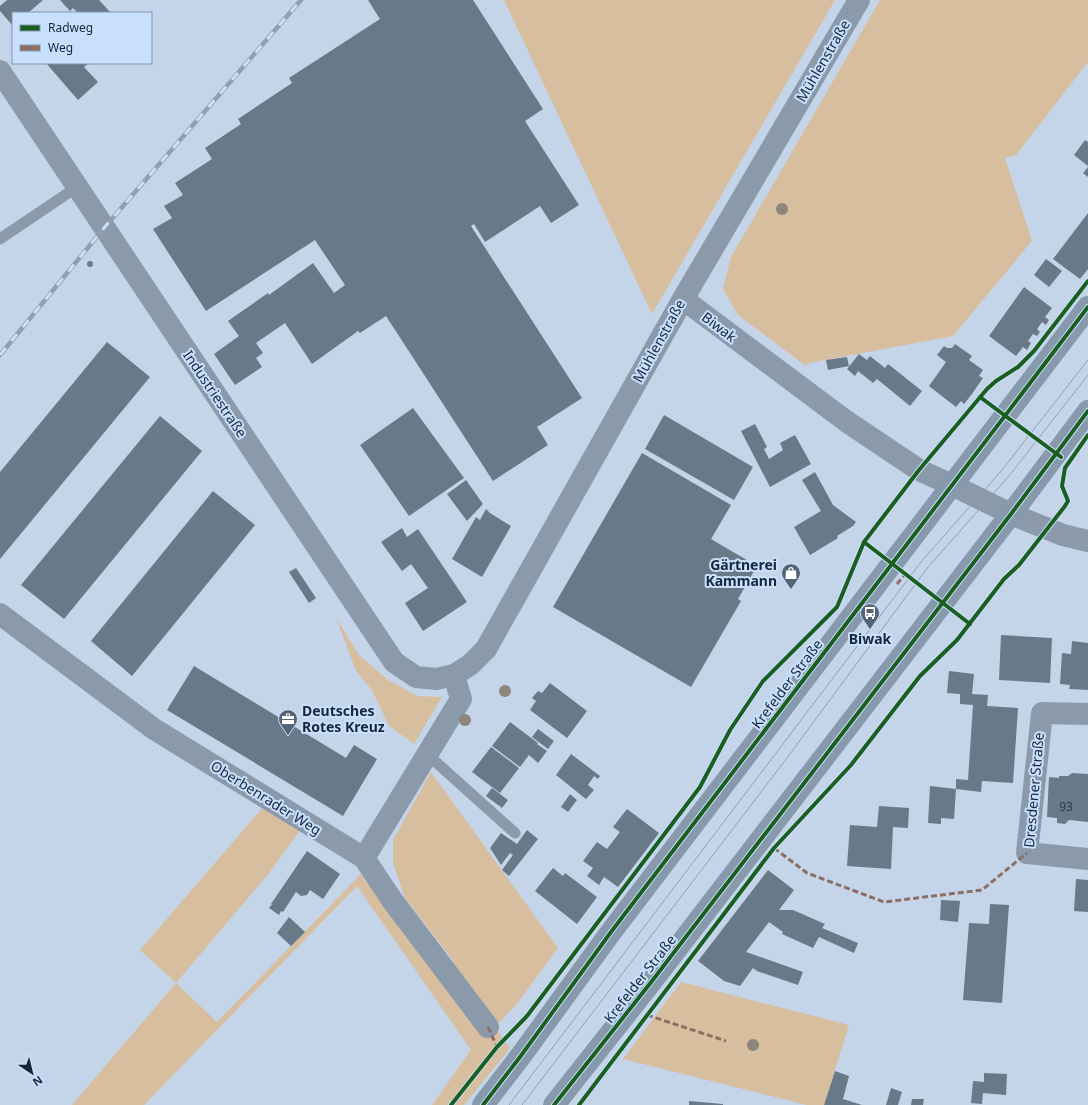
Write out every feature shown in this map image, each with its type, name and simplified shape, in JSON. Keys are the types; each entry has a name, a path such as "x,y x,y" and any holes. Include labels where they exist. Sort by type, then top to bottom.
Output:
{"main road":[{"name":"Krefelder Straße","path":"483,1105 612,932 1088,307"},
{"name":"Krefelder Straße","path":"555,1103 652,981 1011,514 1088,411"}],"street":[{"name":"Mühlenstraße","path":"454,675 470,665 486,649 682,299 859,0"},
{"name":"Industriestraße","path":"0,71 394,662 416,677 436,678 454,675"},
{"name":"Biwak","path":"682,299 846,421 919,470 1011,514 1063,535 1088,541"},
{"name":"Oberbenrader Weg","path":"0,614 154,729 364,858 392,900 488,1027"},
{"path":"364,858 461,699 454,675"},
{"name":"Dresdener Straße","path":"1088,714 1042,712 1027,853 1088,859"}],"lane":[{"path":"0,239 77,187"},
{"path":"428,755 514,833"}],"shaded area":[{"path":"504,0 835,0 652,314"},
{"path":"880,0 1088,0 1088,62 1016,155 1005,158 1032,241 953,336 809,363 806,366 738,315 723,289 731,257"},
{"path":"336,618 359,655 388,680 418,696 442,697 414,744 389,726 372,690 356,671"},
{"path":"431,772 558,948 516,1005 495,1027 510,1048 464,1105 432,1105 471,1050 357,886 144,1105 72,1105 176,983 217,1022 361,874 435,974 454,962 405,898 393,863 393,840"},
{"path":"264,806 301,829 269,873 176,983 140,950"},
{"path":"681,982 849,1025 824,1105 807,1105 623,1059"}],"building":[{"path":"7,0 43,0 29,12 12,12 12,25 0,11 0,6"},
{"path":"60,0 99,0 110,12 77,12 73,8 70,11"},
{"path":"368,0 473,0 543,109 525,121 579,205 551,223 540,206 485,242 474,224 471,226 582,398 537,427 548,445 493,481 386,316 360,333 358,331 312,364 285,323 256,343 263,353 256,358 262,367 235,385 214,354 239,336 228,321 268,293 269,295 313,263 334,293 345,285 315,240 206,311 153,229 172,218 164,206 183,195 175,183 212,159 205,148 241,124 238,119 292,83 289,78 380,19"},
{"path":"47,64 88,64 84,67 98,82 78,100"},
{"path":"1085,140 1088,142 1088,166 1074,155"},
{"path":"1088,167 1088,177 1083,173"},
{"path":"1088,213 1088,269 1080,279 1053,259"},
{"path":"1046,259 1062,271 1049,287 1034,275"},
{"path":"90,261 93,264 90,267 87,264"},
{"path":"1024,287 1052,308 1045,317 1049,320 1046,325 1042,322 1037,329 1040,332 1037,336 1033,334 1028,341 1031,343 1027,350 1023,347 1016,356 989,336"},
{"path":"107,342 150,377 0,559 0,472"},
{"path":"955,344 972,356 969,360 983,370 979,376 983,378 972,394 964,404 961,401 956,407 929,386 946,362 937,355 944,346 947,348 952,348"},
{"path":"859,354 867,360 870,356 885,368 888,364 922,391 910,406 877,379 873,383 858,371 855,376 847,369"},
{"path":"847,357 849,366 828,370 826,360"},
{"path":"413,408 464,478 409,516 360,445"},
{"path":"664,415 753,467 734,500 645,449"},
{"path":"160,416 202,451 64,619 21,585"},
{"path":"755,424 767,447 764,449 769,459 783,450 780,443 795,435 811,464 770,487 741,431"},
{"path":"642,453 731,505 711,539 757,566 738,599 741,601 691,687 553,607"},
{"path":"815,472 833,505 856,522 853,526 837,536 838,538 810,555 794,527 821,511 802,480"},
{"path":"466,480 483,504 467,521 447,494"},
{"path":"213,491 255,525 132,676 91,641"},
{"path":"486,509 511,526 482,577 452,559 476,517 480,520"},
{"path":"402,528 407,537 418,529 467,602 423,631 405,603 428,588 411,564 402,571 381,542"},
{"path":"296,568 316,598 309,603 289,572"},
{"path":"1001,635 1052,638 1050,683 999,680"},
{"path":"1072,641 1088,643 1088,690 1069,689 1070,685 1060,684 1062,653 1071,654"},
{"path":"194,666 346,758 354,745 377,759 343,816 167,710"},
{"path":"949,671 974,674 972,694 988,695 987,706 1018,708 1013,783 982,781 981,792 956,789 956,779 968,780 973,705 960,704 960,694 947,693"},
{"path":"550,683 587,711 567,738 530,710 536,701 532,698 538,691 542,693"},
{"path":"510,722 547,751 538,763 529,755 520,767 492,746"},
{"path":"538,729 554,741 548,749 532,737"},
{"path":"491,747 519,768 500,793 472,772"},
{"path":"571,754 600,776 598,779 594,776 588,785 594,790 586,799 556,775"},
{"path":"1072,773 1088,774 1088,822 1069,820 1065,824 1057,823 1057,818 1047,817 1049,777 1059,778 1059,776 1068,776"},
{"path":"930,786 956,789 954,819 941,818 941,824 928,823"},
{"path":"492,788 508,800 502,808 486,796"},
{"path":"570,794 577,800 568,812 561,807"},
{"path":"879,806 909,808 908,828 893,827 891,869 847,866 850,825 877,827"},
{"path":"627,809 659,833 618,887 604,877 599,885 587,876 593,868 583,861 597,842 607,849 620,832 613,827"},
{"path":"527,830 538,839 509,876 502,870 513,855 510,853 501,865 490,848 501,833 517,844"},
{"path":"307,851 340,874 323,899 310,890 307,895 301,896 296,892 283,912 281,911 279,915 269,908"},
{"path":"553,868 563,876 565,873 597,897 577,924 535,891"},
{"path":"768,870 794,890 779,910 793,910 825,924 822,928 858,943 854,953 819,937 813,948 782,934 783,932 769,922 746,952 803,972 798,985 757,971 753,968 740,986 724,981 698,961"},
{"path":"1076,879 1088,880 1088,912 1074,911"},
{"path":"941,900 960,901 958,922 940,920"},
{"path":"990,904 1009,905 1002,1003 963,1000 969,923 989,924"},
{"path":"289,917 305,932 291,946 277,933"},
{"path":"835,1071 849,1076 843,1099 862,1105 824,1105"},
{"path":"984,1073 1007,1074 1006,1095 983,1093 982,1104 971,1103 973,1081 984,1082"},
{"path":"891,1088 902,1092 898,1105 886,1105"},
{"path":"912,1099 924,1099 923,1105 911,1105"},
{"path":"689,1101 723,1104 723,1105 689,1105"}],"tram line":[{"path":"509,1105 921,562 1002,470 1088,360"},
{"path":"522,1105 787,758 928,567 1009,476 1088,375"}],"railway":[{"path":"0,355 104,228 301,0"}],"marked path":[{"path":"897,584 905,574"},
{"path":"774,848 807,873 884,902 982,890 1027,853"},
{"path":"647,1015 726,1041"},
{"path":"488,1027 497,1047"}],"cycle path":[{"path":"451,1105 497,1047 527,1016 700,787 730,730 763,681 837,607 864,542 919,470 987,389 996,381 1018,367 1034,351 1088,281"},
{"path":"483,1105 611,932 1088,307"},
{"path":"980,397 1061,457"},
{"path":"554,1105 652,981 1011,514 1088,411"},
{"path":"579,1105 774,848 851,765 920,676 957,640 1004,579 1019,565 1065,506 1068,501 1062,486 1065,468 1088,435"},
{"path":"864,542 970,624"}],"place":[{"name":"Gärtnerei Kammann","path":"791,590"},
{"name":"Biwak","path":"870,630"},
{"name":"Deutsches Rotes Kreuz","path":"288,736"}]}
